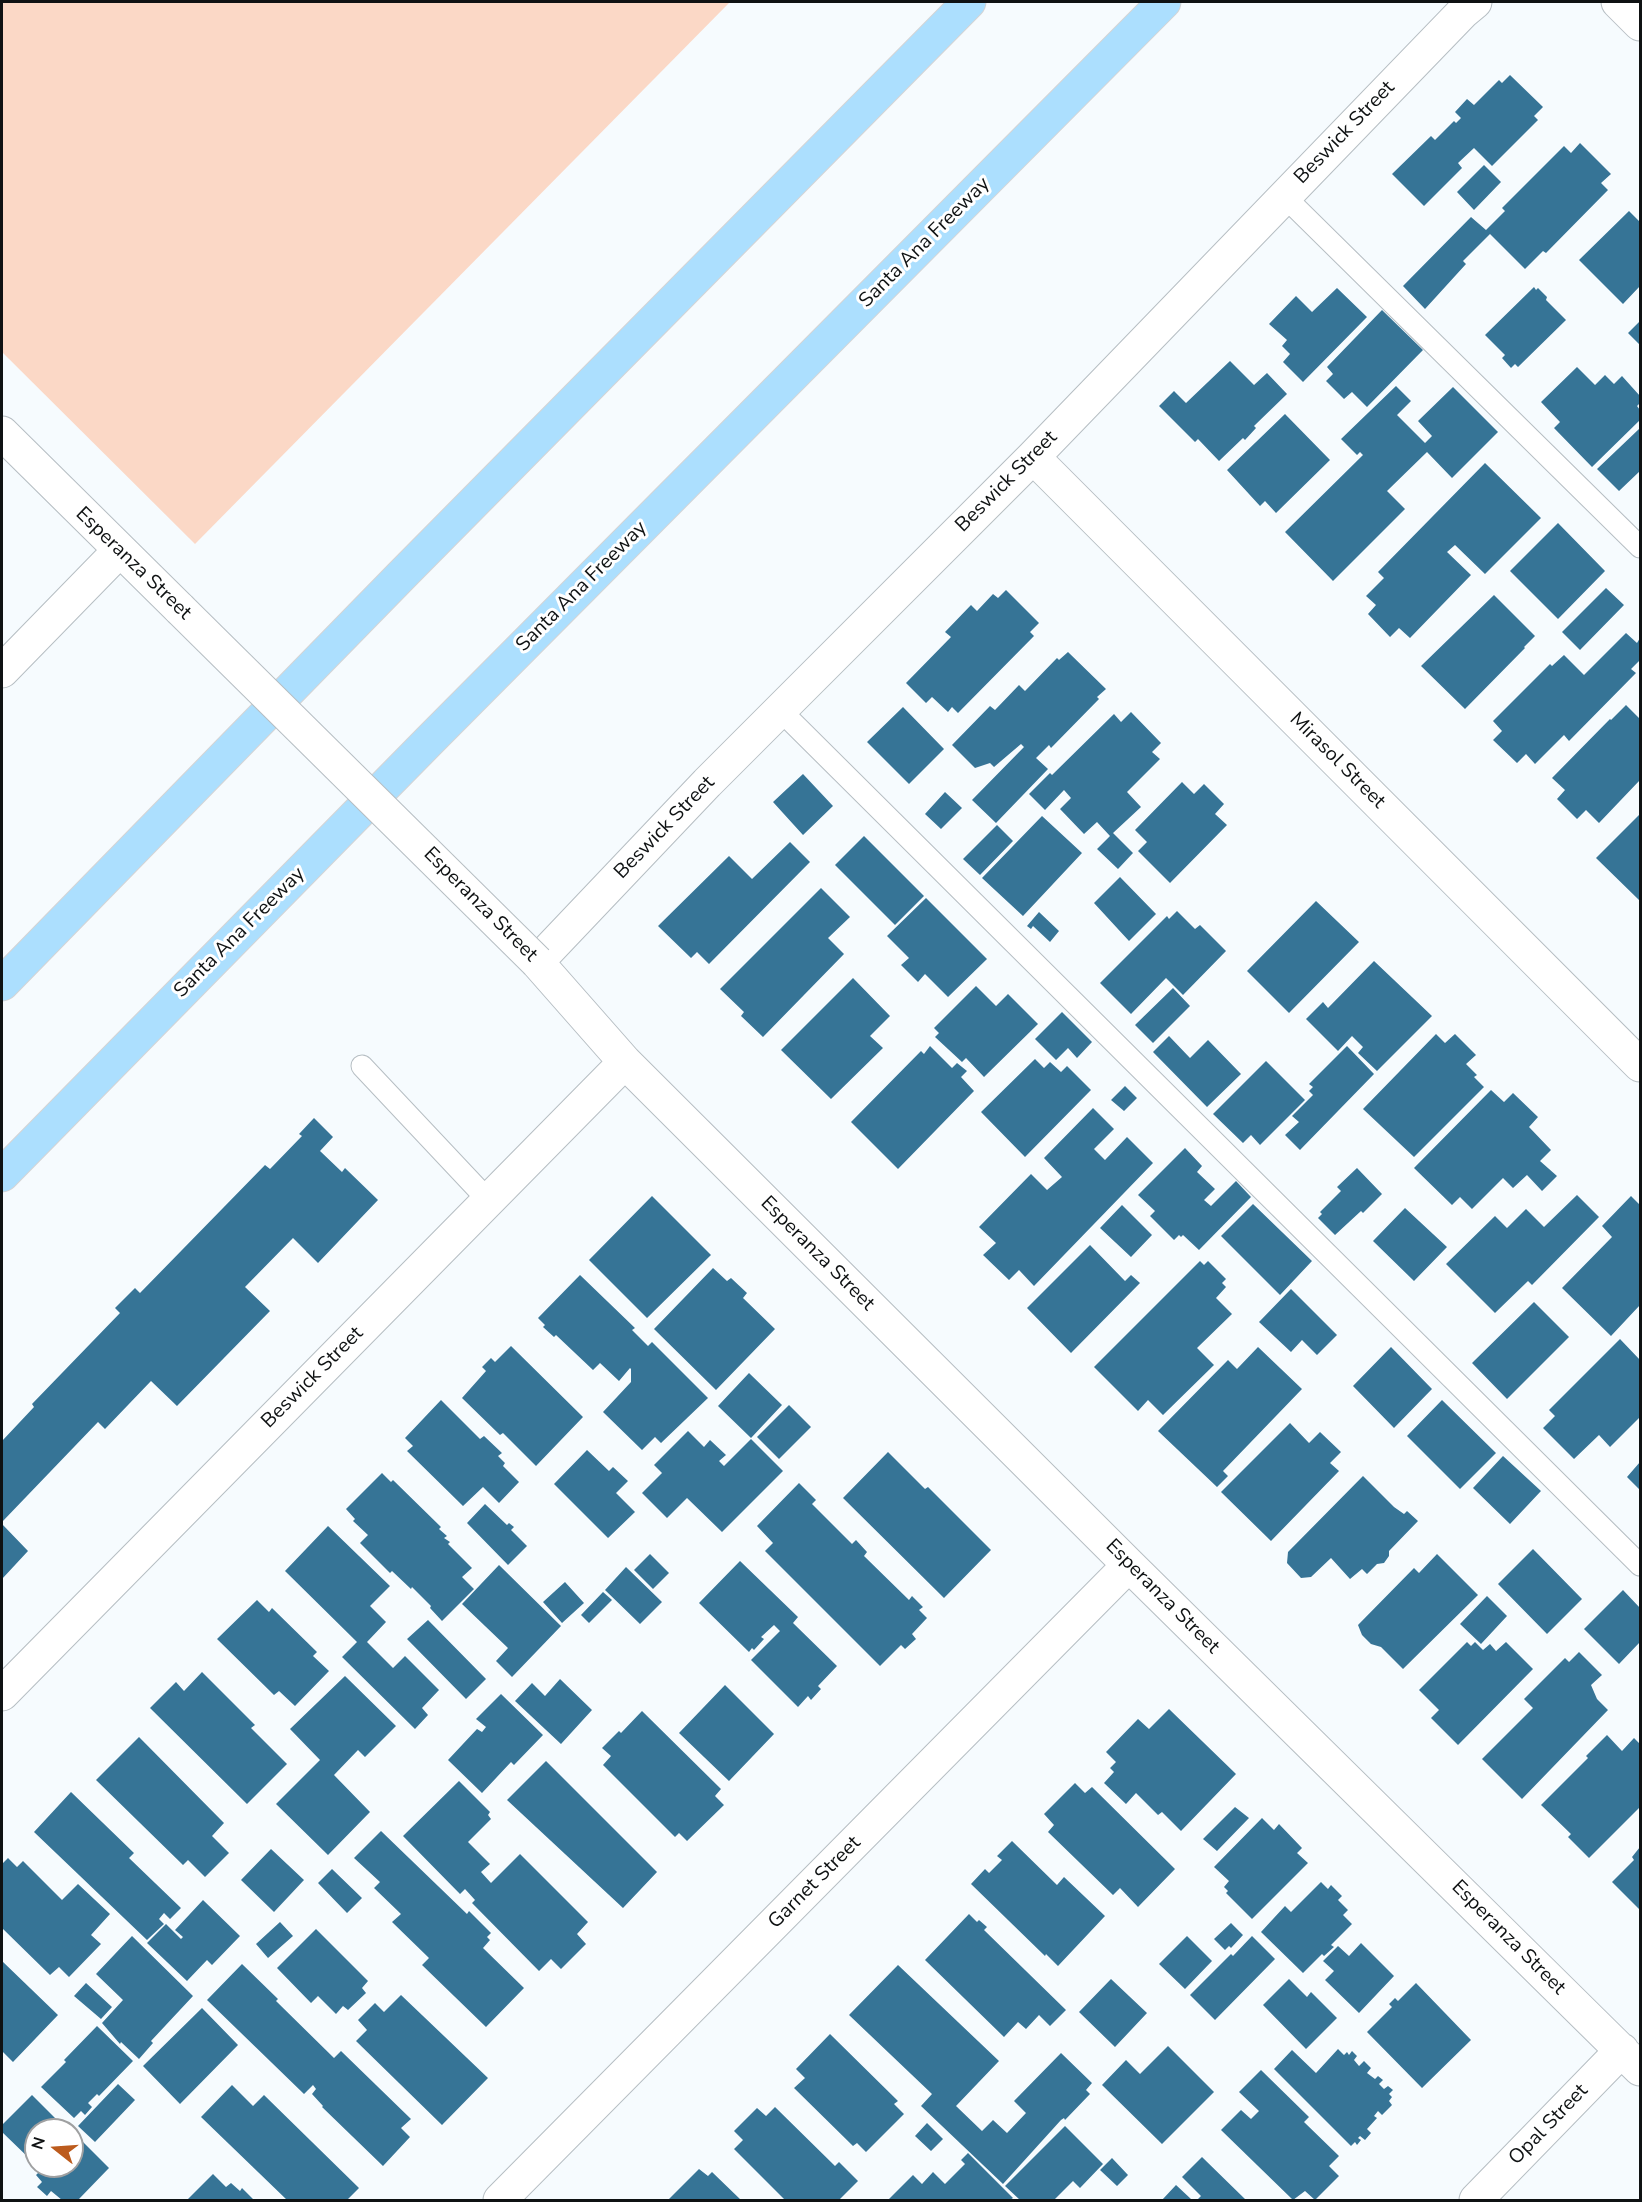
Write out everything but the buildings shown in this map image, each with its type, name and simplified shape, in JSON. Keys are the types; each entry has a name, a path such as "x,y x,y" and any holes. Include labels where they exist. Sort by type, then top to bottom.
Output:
{"highway":[{"path":"2,984 400,577 969,2"},
{"name":"Santa Ana Freeway","path":"2,1175 429,741 1164,2"}],"street":[{"name":"Beswick Street","path":"537,962 707,783 1033,457 1284,196 1475,2"},
{"path":"1618,2 1641,24"},
{"name":"Esperanza Street","path":"2,433 537,962 625,1062 1129,1565 1631,2059"},
{"name":"Mirasol Street","path":"1033,457 1641,1065"},
{"path":"2,671 119,551"},
{"name":"Beswick Street","path":"2,1694 625,1062"},
{"name":"Garnet Street","path":"500,2200 1129,1565"},
{"name":"Opal Street","path":"1476,2200 1631,2059"}],"lane":[{"path":"1284,196 1641,547"},
{"path":"780,710 1641,1565"},
{"path":"362,1066 488,1200"}],"shaded area":[{"path":"2,2 730,2 195,544 2,352"}]}
